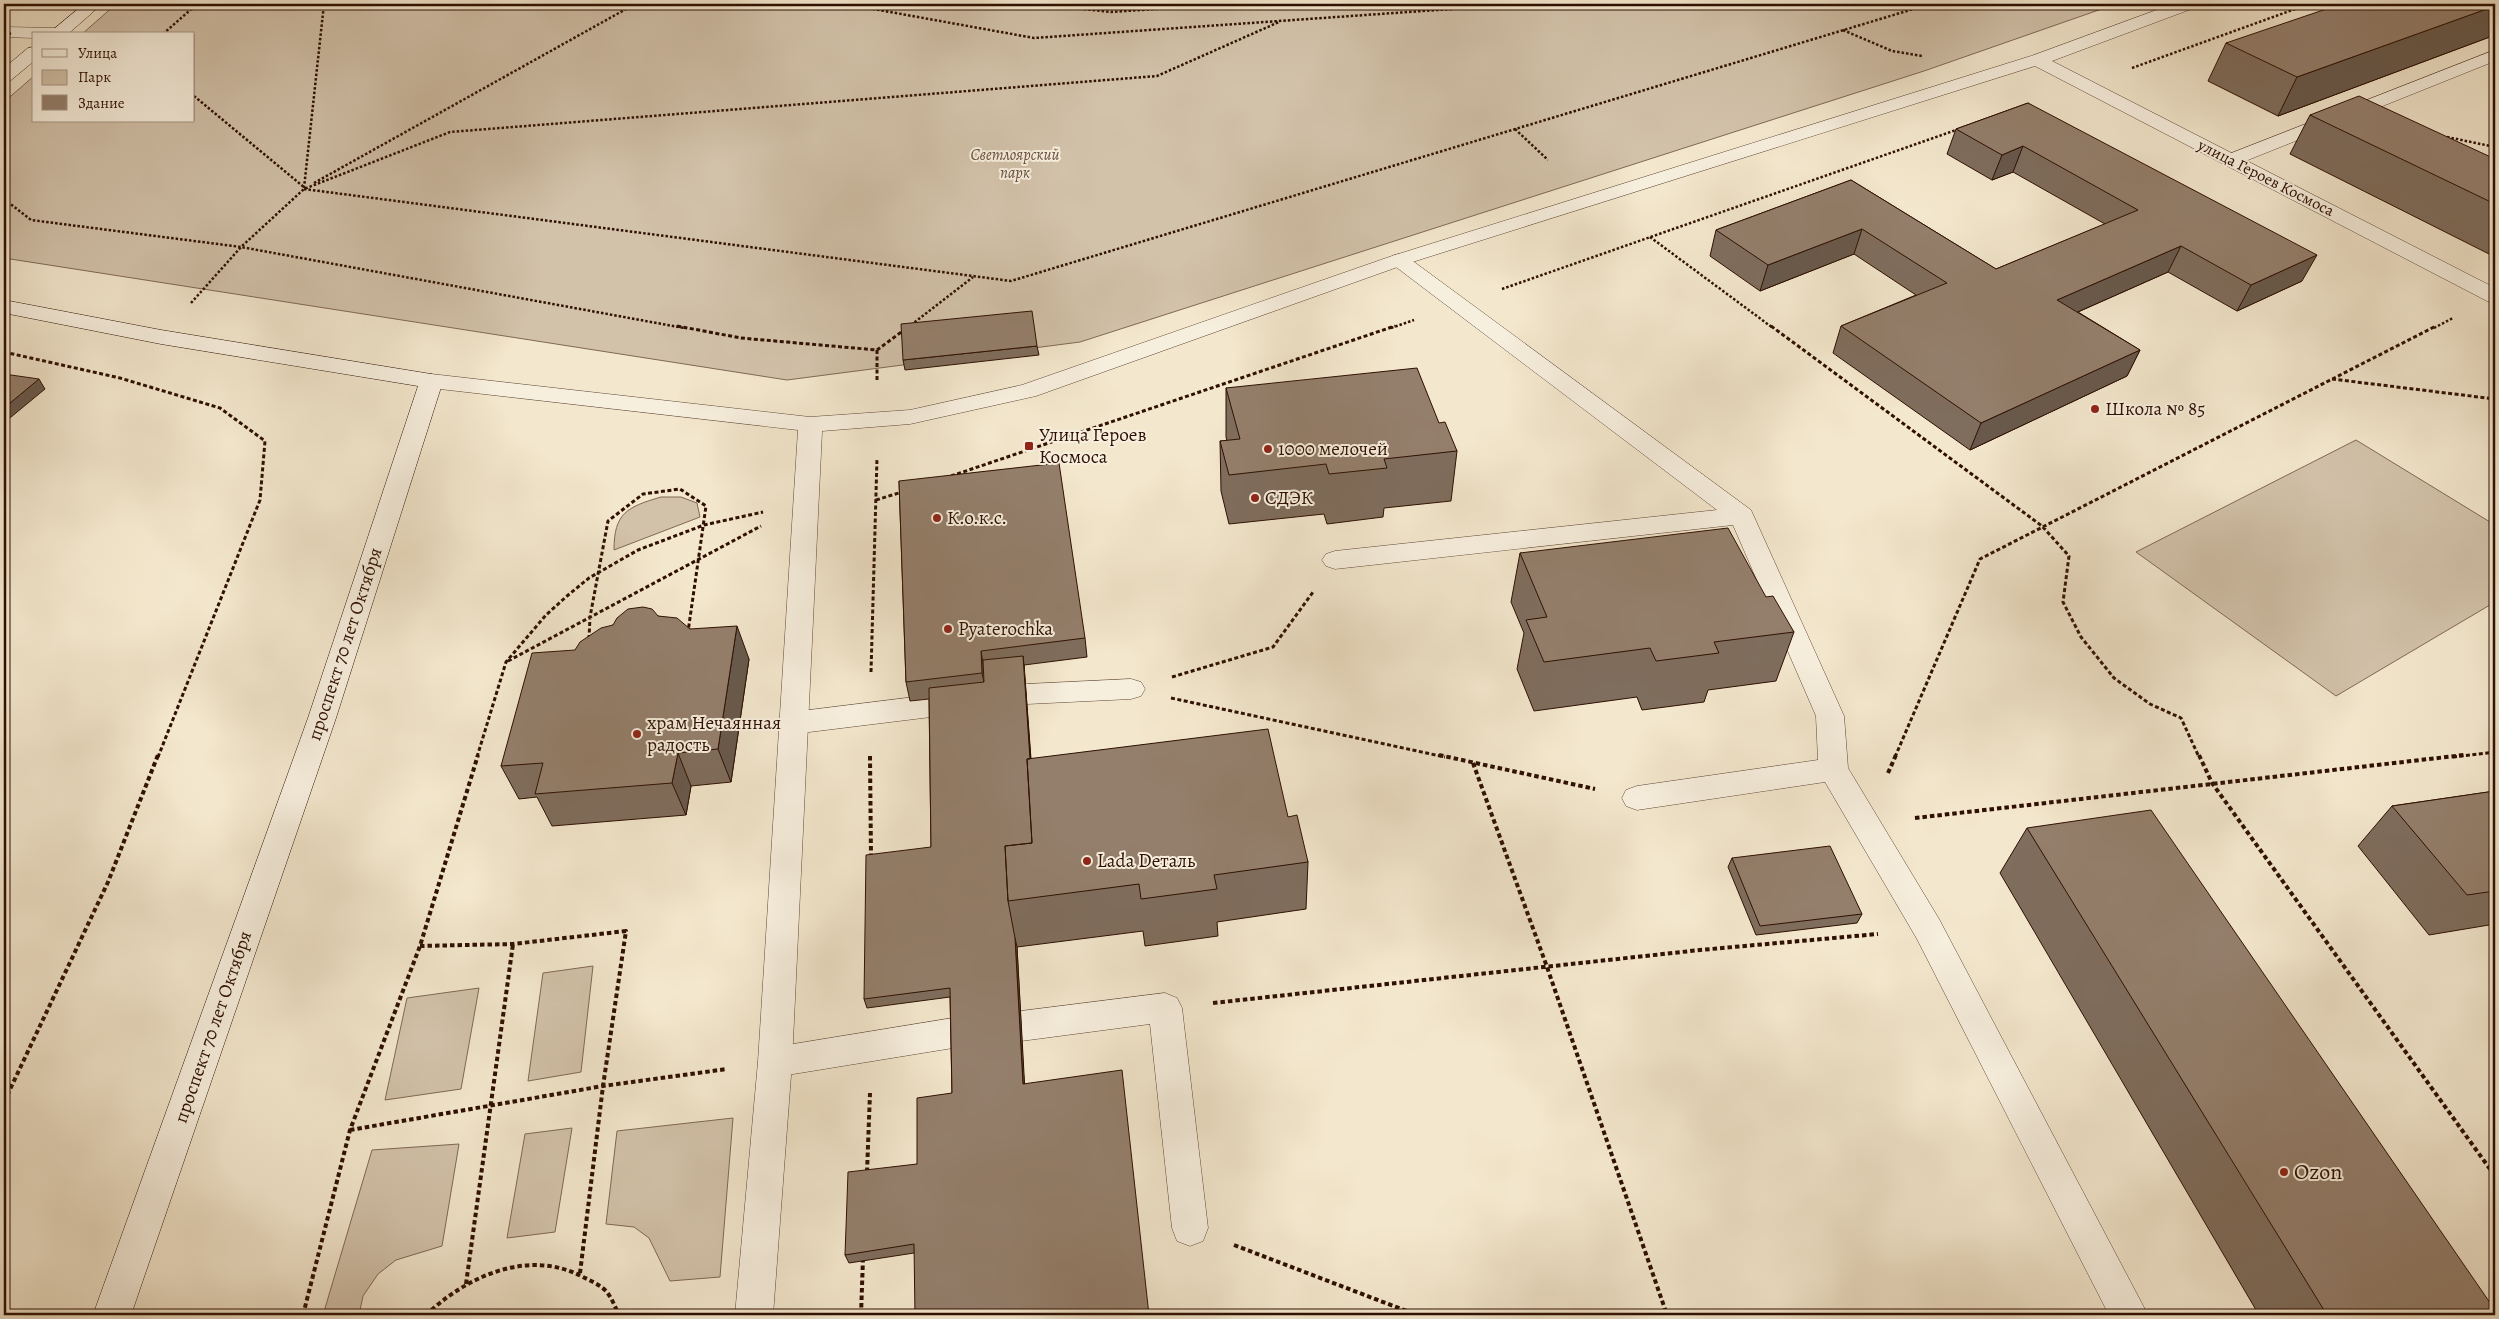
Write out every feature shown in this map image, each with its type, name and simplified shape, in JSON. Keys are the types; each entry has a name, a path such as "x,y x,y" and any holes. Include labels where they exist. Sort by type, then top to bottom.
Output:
{"street":[{"path":"59,32 94,4"},
{"path":"4,306 161,338 431,381 810,424 910,418 1028,391 1399,260 2037,60 2188,4"},
{"path":"4,32 32,33"},
{"path":"4,77 32,54"},
{"path":"2231,160 2495,55"},
{"name":"улица Героев Космоса","path":"2037,60 2495,296"},
{"path":"1399,260 1742,516 1830,716 1833,769 1928,929 2129,1315"},
{"name":"проспект 70 лет Октября","path":"112,1315 322,718 431,381"},
{"path":"754,1315 775,1062 810,424"},
{"path":"1335,560 1742,516"},
{"path":"1026,694 1131,690"},
{"path":"793,722 931,706"},
{"path":"1637,798 1833,769"},
{"path":"1021,1026 1165,1008 1190,1228"},
{"path":"775,1062 953,1033"}],"path":[{"path":"165,32 197,4"},
{"path":"304,189 324,4"},
{"path":"241,247 304,189 635,4"},
{"path":"846,4 1034,38 1524,4"},
{"path":"1039,4 1111,12 1229,4"},
{"path":"195,97 304,189 1011,281 1930,4"},
{"path":"2084,85 2309,4"},
{"path":"304,189 450,132 1157,76 1279,22"},
{"path":"1843,30 1892,51 1928,57"},
{"path":"950,476 1459,304 1964,127"},
{"path":"1515,129 1548,160"},
{"path":"2438,136 2495,147"},
{"path":"4,199 31,220 241,247 742,338 877,350 974,276"},
{"path":"1650,237 2042,526 2069,556 2063,602 2081,637 2114,678 2150,704 2181,718 2212,784 2495,1176"},
{"path":"2461,314 1980,559 1866,823 2495,752"},
{"path":"4,352 120,378 220,408 265,440 260,500 108,882 4,1102"},
{"path":"2331,379 2495,399"},
{"path":"589,645 590,617 608,521 643,494 680,490 706,506 688,632"},
{"path":"871,860 870,713 876,500 904,491"},
{"path":"303,1315 350,1130 420,946 506,662 530,629 575,587 600,569 658,540 754,513 772,512"},
{"path":"506,662 765,524"},
{"path":"1131,690 1273,648 1335,560"},
{"path":"1131,690 1637,798"},
{"path":"1473,763 1547,967 1667,1315"},
{"path":"1165,1008 1710,949 1928,929"},
{"path":"420,946 513,944 626,931 603,1086 580,1273"},
{"path":"466,1284 513,944"},
{"path":"867,1176 872,1047"},
{"path":"350,1130 603,1086 775,1062"},
{"path":"1190,1228 1418,1315"},
{"path":"861,1315 863,1256"},
{"path":"426,1315 466,1284 506,1268 546,1264 580,1273 606,1291 618,1315"}],"green space":[{"name":"Светлоярский парк","path":"116,4 2116,4 1924,71 1080,342 787,380 4,258 4,102 32,78 32,122 195,122 195,32 84,32"},
{"path":"2356,440 2495,525 2495,602 2336,696 2136,552"},
{"path":"661,497 681,497 697,503 700,517 614,550 617,528 625,513 639,504"},
{"path":"593,966 581,1072 528,1081 543,973"},
{"path":"479,988 461,1089 385,1100 407,998"},
{"path":"733,1118 720,1277 670,1281 649,1238 634,1227 606,1224 617,1131"},
{"path":"572,1128 555,1232 507,1238 525,1134"},
{"path":"459,1144 442,1246 396,1260 378,1274 363,1296 359,1315 323,1315 372,1150"}],"building":[{"path":"2341,4 2495,4 2495,6 2297,77 2226,43"},
{"path":"2359,96 2495,159 2495,204 2310,115"},
{"path":"2028,103 2317,255 2251,285 2181,246 2057,300 2140,350 1981,423 1841,326 1947,283 1862,229 1768,265 1716,230 1851,180 1996,269 2138,210 2023,146 2002,155 1956,129"},
{"path":"1032,311 1037,346 903,360 901,324"},
{"path":"1417,368 1439,423 1445,422 1457,451 1384,459 1387,468 1329,474 1326,464 1229,475 1220,441 1240,439 1226,388"},
{"path":"4,374 39,379 4,408"},
{"path":"1059,463 1085,638 981,651 982,673 906,682 899,481"},
{"path":"1728,528 1766,597 1773,596 1794,632 1714,642 1719,653 1656,661 1650,648 1544,662 1526,620 1547,617 1520,553"},
{"name":"храм Нечаянная радость","path":"643,607 652,609 658,616 677,618 690,629 737,626 718,749 678,753 672,783 535,794 543,763 501,766 532,653 575,650 580,642 601,628 613,625 617,618 628,609"},
{"path":"1023,656 1030,759 1027,759 1032,843 1005,846 1008,901 1015,938 1023,1084 1122,1070 1149,1315 915,1315 914,1244 845,1255 848,1172 917,1164 917,1098 952,1093 950,988 864,999 866,855 931,847 929,688 984,682 983,660"},
{"path":"1268,729 1288,817 1297,815 1308,862 1214,875 1217,889 1141,899 1139,884 1008,901 1005,846 1032,843 1027,759"},
{"path":"2495,791 2495,891 2467,895 2392,806"},
{"path":"2151,810 2495,1310 2495,1315 2327,1315 2027,828"},
{"path":"1830,846 1862,914 1760,926 1732,858"}],"place":[{"name":"Школа № 85","path":"2095,409"},
{"name":"Улица Героев Космоса","path":"1029,446"},
{"name":"1000 мелочей","path":"1268,449"},
{"name":"СДЭК","path":"1255,498"},
{"name":"К.о.к.с.","path":"937,518"},
{"name":"Pyaterochka","path":"948,629"},
{"name":"храм Нечаянная радость","path":"637,734"},
{"name":"Lada Dеталь","path":"1087,861"},
{"name":"Ozon","path":"2284,1172"}]}
